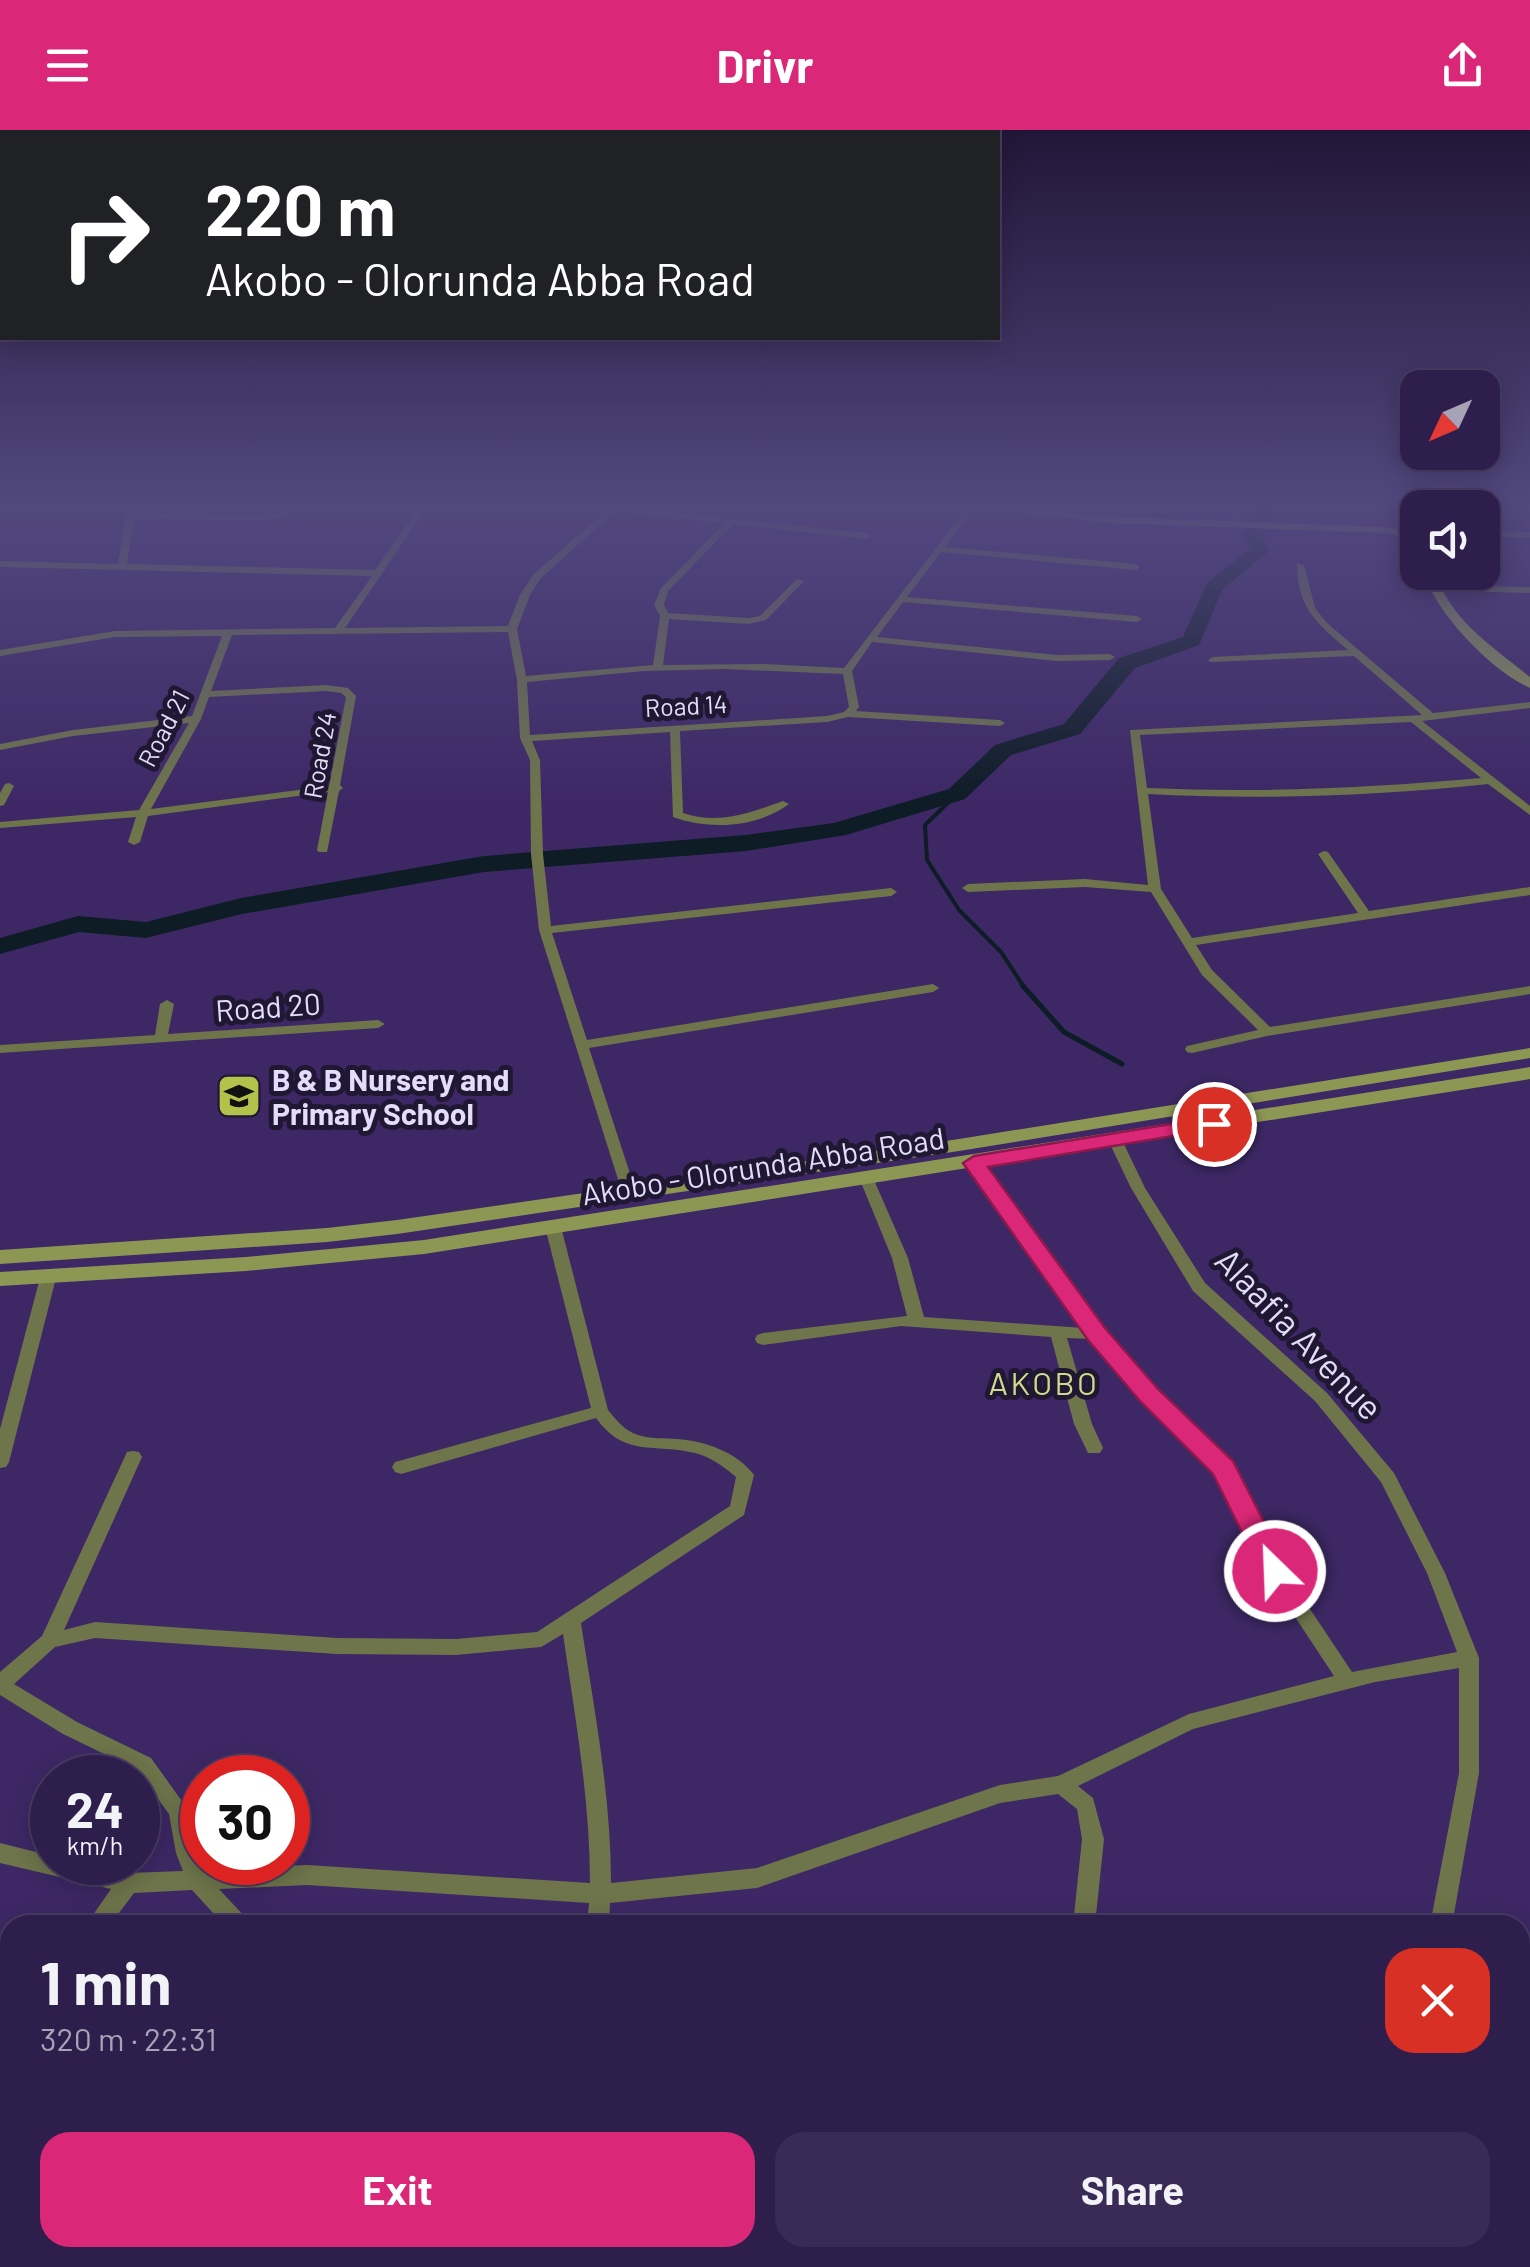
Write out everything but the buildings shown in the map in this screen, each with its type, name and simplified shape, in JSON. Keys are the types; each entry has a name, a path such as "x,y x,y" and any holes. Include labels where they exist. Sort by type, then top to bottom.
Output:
{"main road":[{"path":"1441,604 1447,613 1530,684"},
{"name":"Akobo - Olorunda Abba Road","path":"0,1258 327,1235 630,1195 1530,1053"},
{"name":"Akobo - Olorunda Abba Road","path":"0,1279 331,1256 553,1227 1530,1073"},
{"path":"928,1149 938,1169"}],"street":[{"path":"338,630 356,604"},
{"path":"522,604 512,628 522,680 525,738 535,760 538,859 546,930 630,1195"},
{"path":"658,668 665,616 660,604"},
{"path":"665,616 748,621 763,618 777,604"},
{"path":"846,671 898,604"},
{"path":"958,604 1138,619"},
{"path":"1309,604 1355,653 1431,717"},
{"path":"0,653 84,636 512,628"},
{"name":"Road 21","path":"134,842 143,813 196,719 228,632"},
{"path":"872,639 1056,658 1110,658"},
{"path":"1213,660 1355,653"},
{"path":"522,680 610,668 756,664 846,671"},
{"path":"846,671 854,707 848,714"},
{"name":"Road 24","path":"205,694 344,690 351,696 324,850"},
{"path":"1268,1032 1208,972 1155,889 1134,732 1412,719 1530,705"},
{"name":"Road 14","path":"525,738 848,714 1000,723"},
{"path":"0,747 73,733 196,719"},
{"path":"1412,719 1530,812"},
{"path":"675,729 677,815 699,820 752,818 783,804"},
{"path":"1144,791 1265,797 1349,794 1487,781"},
{"path":"0,803 9,786"},
{"path":"0,825 143,813 337,788"},
{"path":"1324,854 1367,917"},
{"path":"968,888 1085,883 1155,889"},
{"path":"546,930 892,892"},
{"path":"1188,942 1530,892"},
{"path":"580,1045 933,988"},
{"path":"1192,1049 1268,1032 1530,990"},
{"path":"161,1038 167,1004"},
{"name":"Road 20","path":"0,1050 378,1024"},
{"name":"Alaafia Avenue","path":"1115,1140 1138,1188 1199,1287 1321,1397 1388,1478 1436,1573 1469,1658 1469,1773 1443,1915"},
{"path":"974,1163 1097,1334 1149,1395 1224,1468 1275,1571 1348,1682"},
{"path":"867,1180 900,1258 916,1322"},
{"path":"49,1641 95,1630 337,1646 472,1647 541,1639 738,1510 744,1475 731,1462 693,1446 626,1440 609,1426 600,1411 553,1227"},
{"path":"0,1462 48,1278"},
{"path":"763,1339 876,1322 1097,1334"},
{"path":"1058,1333 1083,1424 1094,1448"},
{"path":"401,1467 600,1411"},
{"path":"133,1457 49,1641 0,1685 70,1728 144,1764 180,1816"},
{"path":"572,1622 595,1762 602,1894 599,1915"},
{"path":"310,1875 602,1894 757,1878 1000,1794 1061,1785 1189,1722 1348,1682 1469,1658"},
{"path":"1061,1785 1086,1804 1093,1839 1085,1915"},
{"path":"0,1852 30,1859"},
{"path":"104,1915 126,1885"},
{"path":"202,1885 229,1915"}],"waterway":[{"path":"0,946 78,924 146,930 241,906 484,864 746,843 837,830 957,794 1003,750 1072,729 1127,663 1192,641 1205,604"},
{"path":"957,794 925,825 927,860 959,910 1001,952 1024,987"},
{"path":"1022,985 1064,1032 1122,1064"}],"place":[{"name":"B & B Nursery and Primary School","path":"239,1096"}],"district":[{"name":"AKOBO","path":"1044,1382"}],"route":[{"path":"1214,1124 974,1163 1097,1334 1149,1395 1224,1468 1275,1571"}]}
